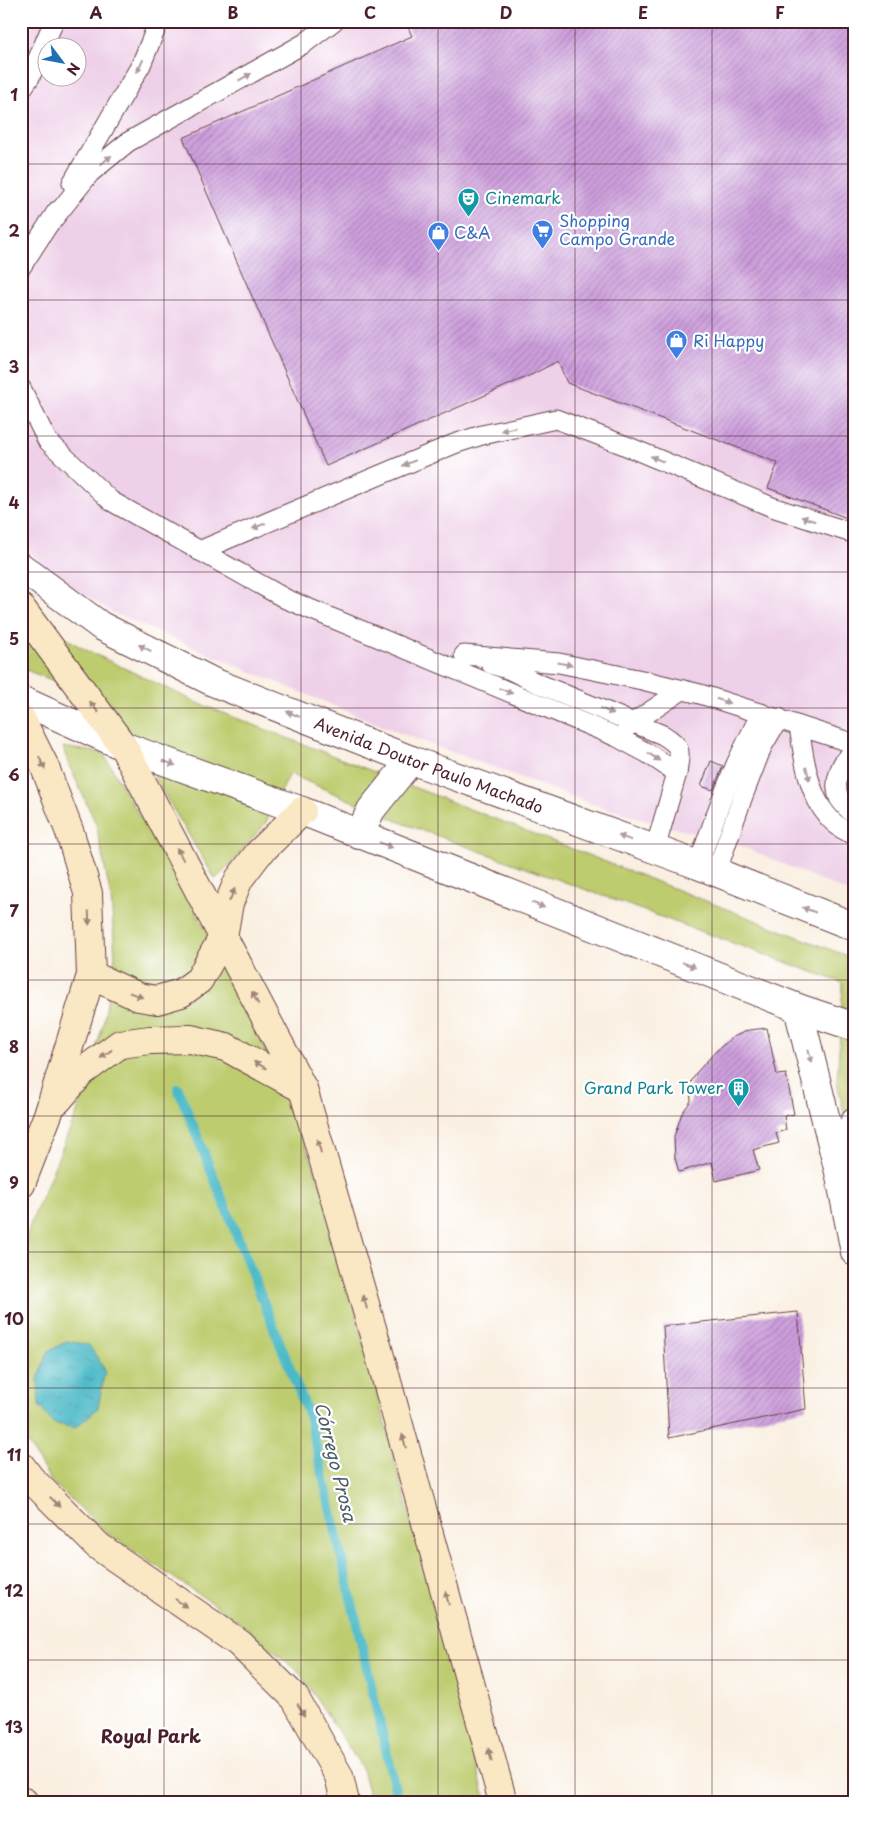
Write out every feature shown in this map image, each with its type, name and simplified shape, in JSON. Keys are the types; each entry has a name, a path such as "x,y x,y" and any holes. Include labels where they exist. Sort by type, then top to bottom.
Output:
{"main road":[{"path":"21,608 123,746 303,1089 378,1349 503,1802"},
{"path":"21,719 44,766 67,825 88,893 91,975 50,1109 21,1184"},
{"path":"91,975 138,997 157,1000 182,993 199,980 223,938 229,903 239,878 258,854 302,811"},
{"path":"50,1109 82,1072 120,1044 150,1040 190,1039 226,1047 303,1089"},
{"path":"21,1466 30,1478 98,1546 239,1643 294,1698 339,1776 345,1802"}],"street":[{"name":"Avenida Doutor Paulo Machado","path":"21,567 101,626 205,678 411,760 655,849 855,927"},
{"path":"21,700 123,746 302,811 798,1008 855,1027"},
{"path":"359,835 370,810 411,760"},
{"path":"798,1008 840,1176 855,1252"},
{"path":"840,1176 851,1129 855,1122"}],"lane":[{"path":"21,90 30,77 54,21"},
{"path":"21,267 51,222 141,65 159,21"},
{"path":"51,222 90,173 128,142 305,43 334,21"},
{"path":"21,388 47,440 112,501 199,552 286,599 462,664 617,737 647,753 677,773"},
{"path":"199,552 454,444 482,435 556,419 624,445 772,507 855,534"},
{"path":"462,664 559,663 700,694 855,744"},
{"path":"462,664 510,670 537,684 634,722 676,743 680,751 677,773 655,849"},
{"path":"617,737 634,722 682,690"},
{"path":"707,869 743,796 762,746 770,716"},
{"path":"799,726 804,758 814,792 826,816 843,831 855,834"},
{"path":"855,753 842,764 837,785 840,798 855,816"}],"shaded area":[{"name":"Shopping Campo Grande","path":"21,21 855,21 855,895 732,842 670,827 595,805 400,733 114,613 49,573 21,542"}],"green space":[{"path":"21,611 84,649 200,704 855,959 855,1105 845,1118 837,1082 843,983 402,823 290,774 265,824 215,879 110,703 21,668"},
{"path":"63,747 103,753 235,979 295,1118 323,1190 486,1802 371,1802 361,1766 299,1672 237,1620 107,1533 51,1481 22,1434 21,1259 30,1225 76,1115 103,1025 115,956 111,898 96,824 68,763"}],"water":[{"path":"67,1341 89,1345 105,1370 98,1408 75,1428 53,1423 39,1406 38,1379 48,1352"}],"building":[{"name":"Shopping Campo Grande","path":"405,21 855,21 855,521 768,488 778,463 567,383 558,361 533,374 326,466 183,138 412,36"},
{"path":"711,761 723,766 713,790 701,786"},
{"name":"Grand Park Tower","path":"767,1028 777,1075 786,1074 794,1114 784,1116 786,1130 776,1133 779,1143 753,1150 759,1170 716,1181 712,1162 679,1172 675,1158 674,1137 682,1113 691,1101 690,1084 697,1072 716,1051 733,1037 749,1030"},
{"path":"798,1312 806,1409 669,1438 663,1326"}],"waterway":[{"name":"Córrego Prosa","path":"178,1088 309,1416 398,1802"}],"place":[{"name":"Cinemark","path":"469,217"},
{"name":"Shopping Campo Grande","path":"543,249"},
{"name":"C&A","path":"438,252"},
{"name":"Ri Happy","path":"677,360"},
{"name":"Grand Park Tower","path":"739,1107"}],"district":[{"name":"Royal Park","path":"151,1737"}]}
